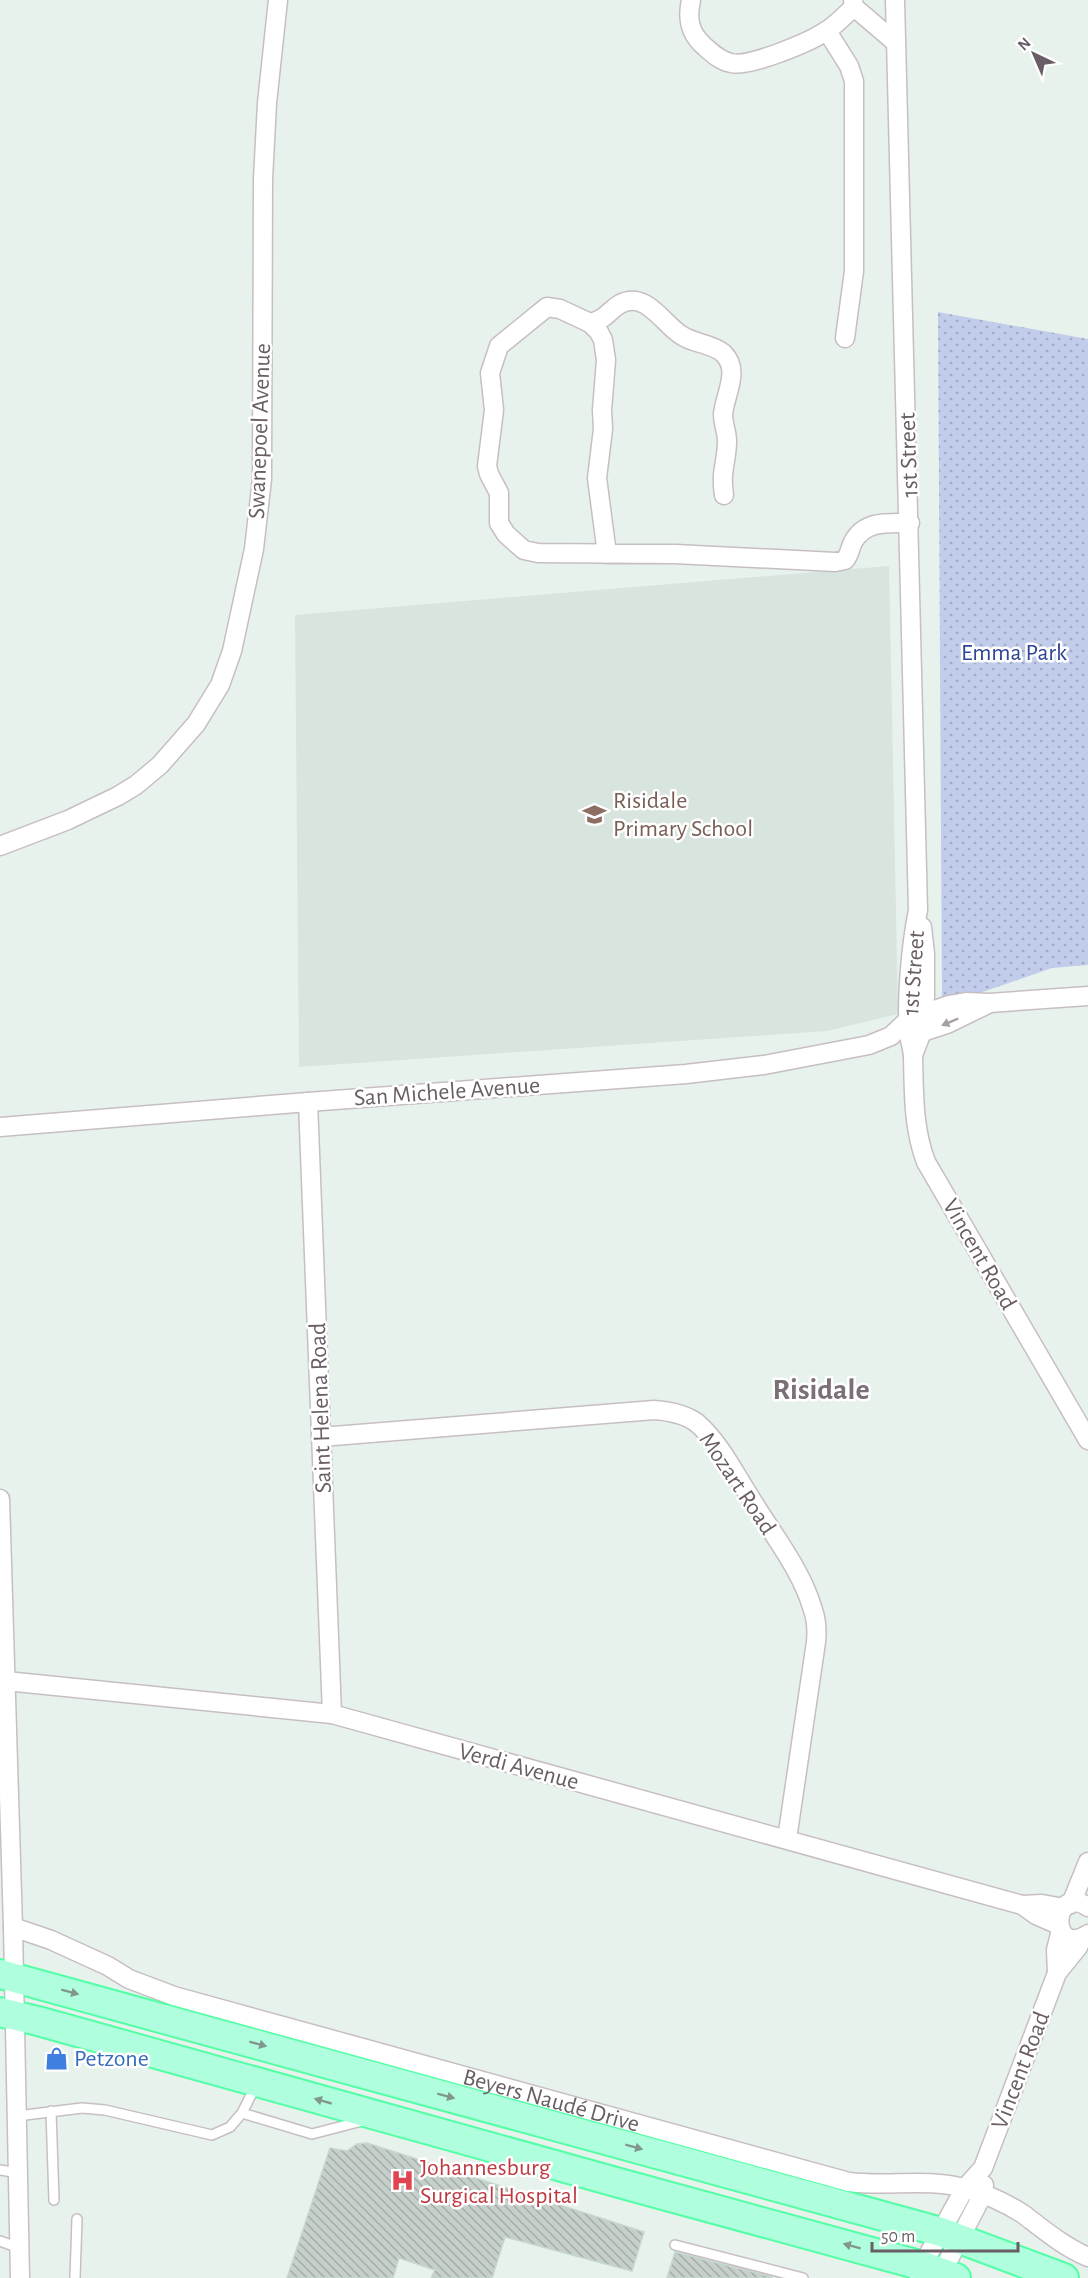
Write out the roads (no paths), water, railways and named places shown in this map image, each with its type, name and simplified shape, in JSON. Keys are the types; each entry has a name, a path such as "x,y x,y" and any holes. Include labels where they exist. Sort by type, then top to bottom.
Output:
{"main road":[{"name":"Beyers Naudé Drive","path":"7,1976 950,2235 1064,2278"},
{"path":"7,2014 379,2116 935,2274"}],"street":[{"name":"Swanepoel Avenue","path":"0,846 68,820 118,796 136,785 160,765 196,724 220,685 232,651 254,549 262,478 263,179 267,103 278,0"},
{"path":"691,0 688,19 693,32 700,43 729,63 739,65 805,43 827,31 853,4 895,42"},
{"name":"1st Street","path":"895,0 918,910 913,933 916,1025"},
{"path":"827,31 849,66 854,81 854,271 845,338"},
{"path":"590,323 606,317 623,303 635,301 644,303 680,335 717,349 727,358 731,366 731,379 723,414 727,443 722,476 724,495"},
{"path":"607,554 597,478 603,429 605,351 599,332 590,323 560,309 547,307 499,346 490,373 494,410 487,466 499,493 499,523 506,534 524,550 538,553 607,554 675,554 843,561 850,554 855,540 869,525 910,523"},
{"name":"San Michele Avenue","path":"0,1127 686,1074 764,1065 868,1045 916,1025 947,1024 989,1004 1088,996"},
{"name":"Vincent Road","path":"916,1025 912,1077 916,1128 926,1162 1088,1440"},
{"name":"Saint Helena Road","path":"308,1102 332,1714"},
{"name":"Mozart Road","path":"321,1437 654,1410 668,1410 695,1422 719,1448 782,1550 809,1598 817,1626 787,1839"},
{"path":"0,1499 6,1681 5,1883 13,1927 7,1976 7,2014 17,2116 20,2278"},
{"name":"Verdi Avenue","path":"6,1681 332,1714 1022,1905 1036,1915 1068,1915 1066,1936 1074,1939 1085,1936"},
{"name":"Vincent Road","path":"1057,1973 1056,1950 1088,1862"},
{"name":"Beyers Naudé Drive","path":"13,1927 51,1940 100,1962 129,1979 174,1996 814,2172 862,2183 944,2184 965,2188 1020,2212 1059,2241 1088,2258"},
{"name":"Vincent Road","path":"935,2274 965,2188 982,2168 1057,1973 1085,1936"},
{"name":"Vincent Road","path":"950,2235 983,2194 982,2168"}],"lane":[{"path":"17,2116 82,2108 105,2110 212,2135 230,2127 242,2113 257,2083"},
{"path":"51,2111 54,2200"},
{"path":"242,2113 312,2134 379,2116"},
{"path":"0,2170 19,2173"},
{"path":"75,2278 77,2219"},
{"path":"0,2241 19,2248"},
{"path":"675,2245 803,2278"}],"place":[{"name":"Risidale Primary School","path":"595,814"},
{"name":"Petzone","path":"56,2058"},
{"name":"Johannesburg Surgical Hospital","path":"402,2181"}],"district":[{"name":"Risidale","path":"821,1389"}],"park label":[{"name":"Emma Park","path":"1014,652"}]}
